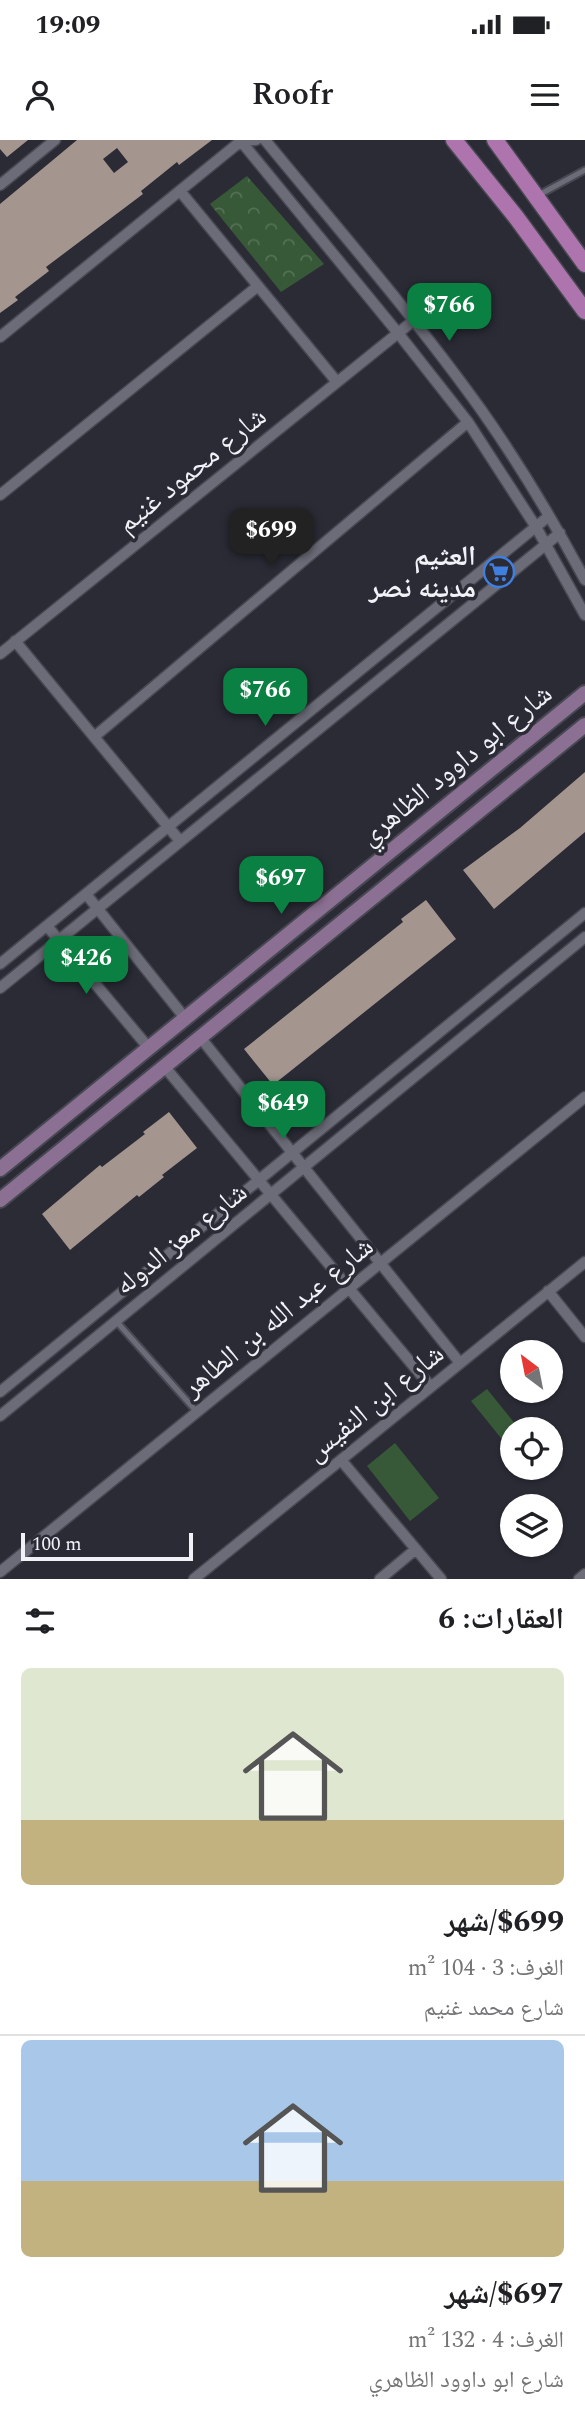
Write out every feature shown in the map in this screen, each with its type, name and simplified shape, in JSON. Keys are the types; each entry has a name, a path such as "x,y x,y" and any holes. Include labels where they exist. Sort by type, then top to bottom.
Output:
{"main road":[{"path":"454,140 516,217 585,311"},
{"path":"497,141 585,264"}],"street":[{"path":"0,186 55,140"},
{"path":"241,140 468,422 536,527 585,615"},
{"path":"0,337 241,140 256,140"},
{"path":"265,140 413,321 482,412 560,533 585,580"},
{"path":"180,191 337,382"},
{"path":"0,495 258,286"},
{"name":"شارع محمود غنيم","path":"0,654 413,321"},
{"path":"94,737 468,422"},
{"path":"0,964 549,516"},
{"path":"0,988 560,533"},
{"path":"15,642 180,841"},
{"name":"شارع ابو داوود الظاهري","path":"0,1169 585,692"},
{"name":"شارع ابو داوود الظاهري","path":"0,1200 585,725"},
{"path":"453,799 469,819"},
{"path":"86,894 185,1018"},
{"name":"شارع معز الدوله","path":"0,1392 585,914"},
{"path":"47,926 148,1047"},
{"name":"شارع معز الدوله","path":"0,1416 585,937"},
{"path":"200,1037 460,1363"},
{"path":"164,1066 431,1387"},
{"name":"شارع عبد الله بن الطاهر","path":"0,1572 585,1097"},
{"name":"شارع ابن النفيس","path":"194,1579 585,1262"},
{"path":"548,1291 585,1337"},
{"path":"341,1460 441,1579"},
{"path":"380,1579 416,1549"},
{"path":"579,1579 585,1575"}],"lane":[{"path":"537,196 585,170"},
{"path":"116,1321 197,1412"}],"green space":[{"path":"247,176 324,264 281,292 210,204"},
{"path":"487,1389 510,1417 500,1417 500,1437 471,1401"},
{"path":"395,1443 439,1498 410,1521 367,1466"}],"building":[{"path":"0,140 28,140 7,157 0,149"},
{"path":"77,140 212,140 179,165 177,162 141,191 143,194 46,267 49,271 15,297 18,300 0,313 0,204","holes":["117,148 128,162 114,173 103,159"]},
{"path":"585,772 585,832 494,909 463,870 520,828"},
{"path":"426,900 456,939 273,1085 244,1049 403,922 401,919"},
{"path":"169,1112 197,1148 70,1250 42,1214 100,1165 102,1167 145,1134 143,1132"}],"place":[{"name":"العثيم مدينه نصر","path":"499,572"}]}
